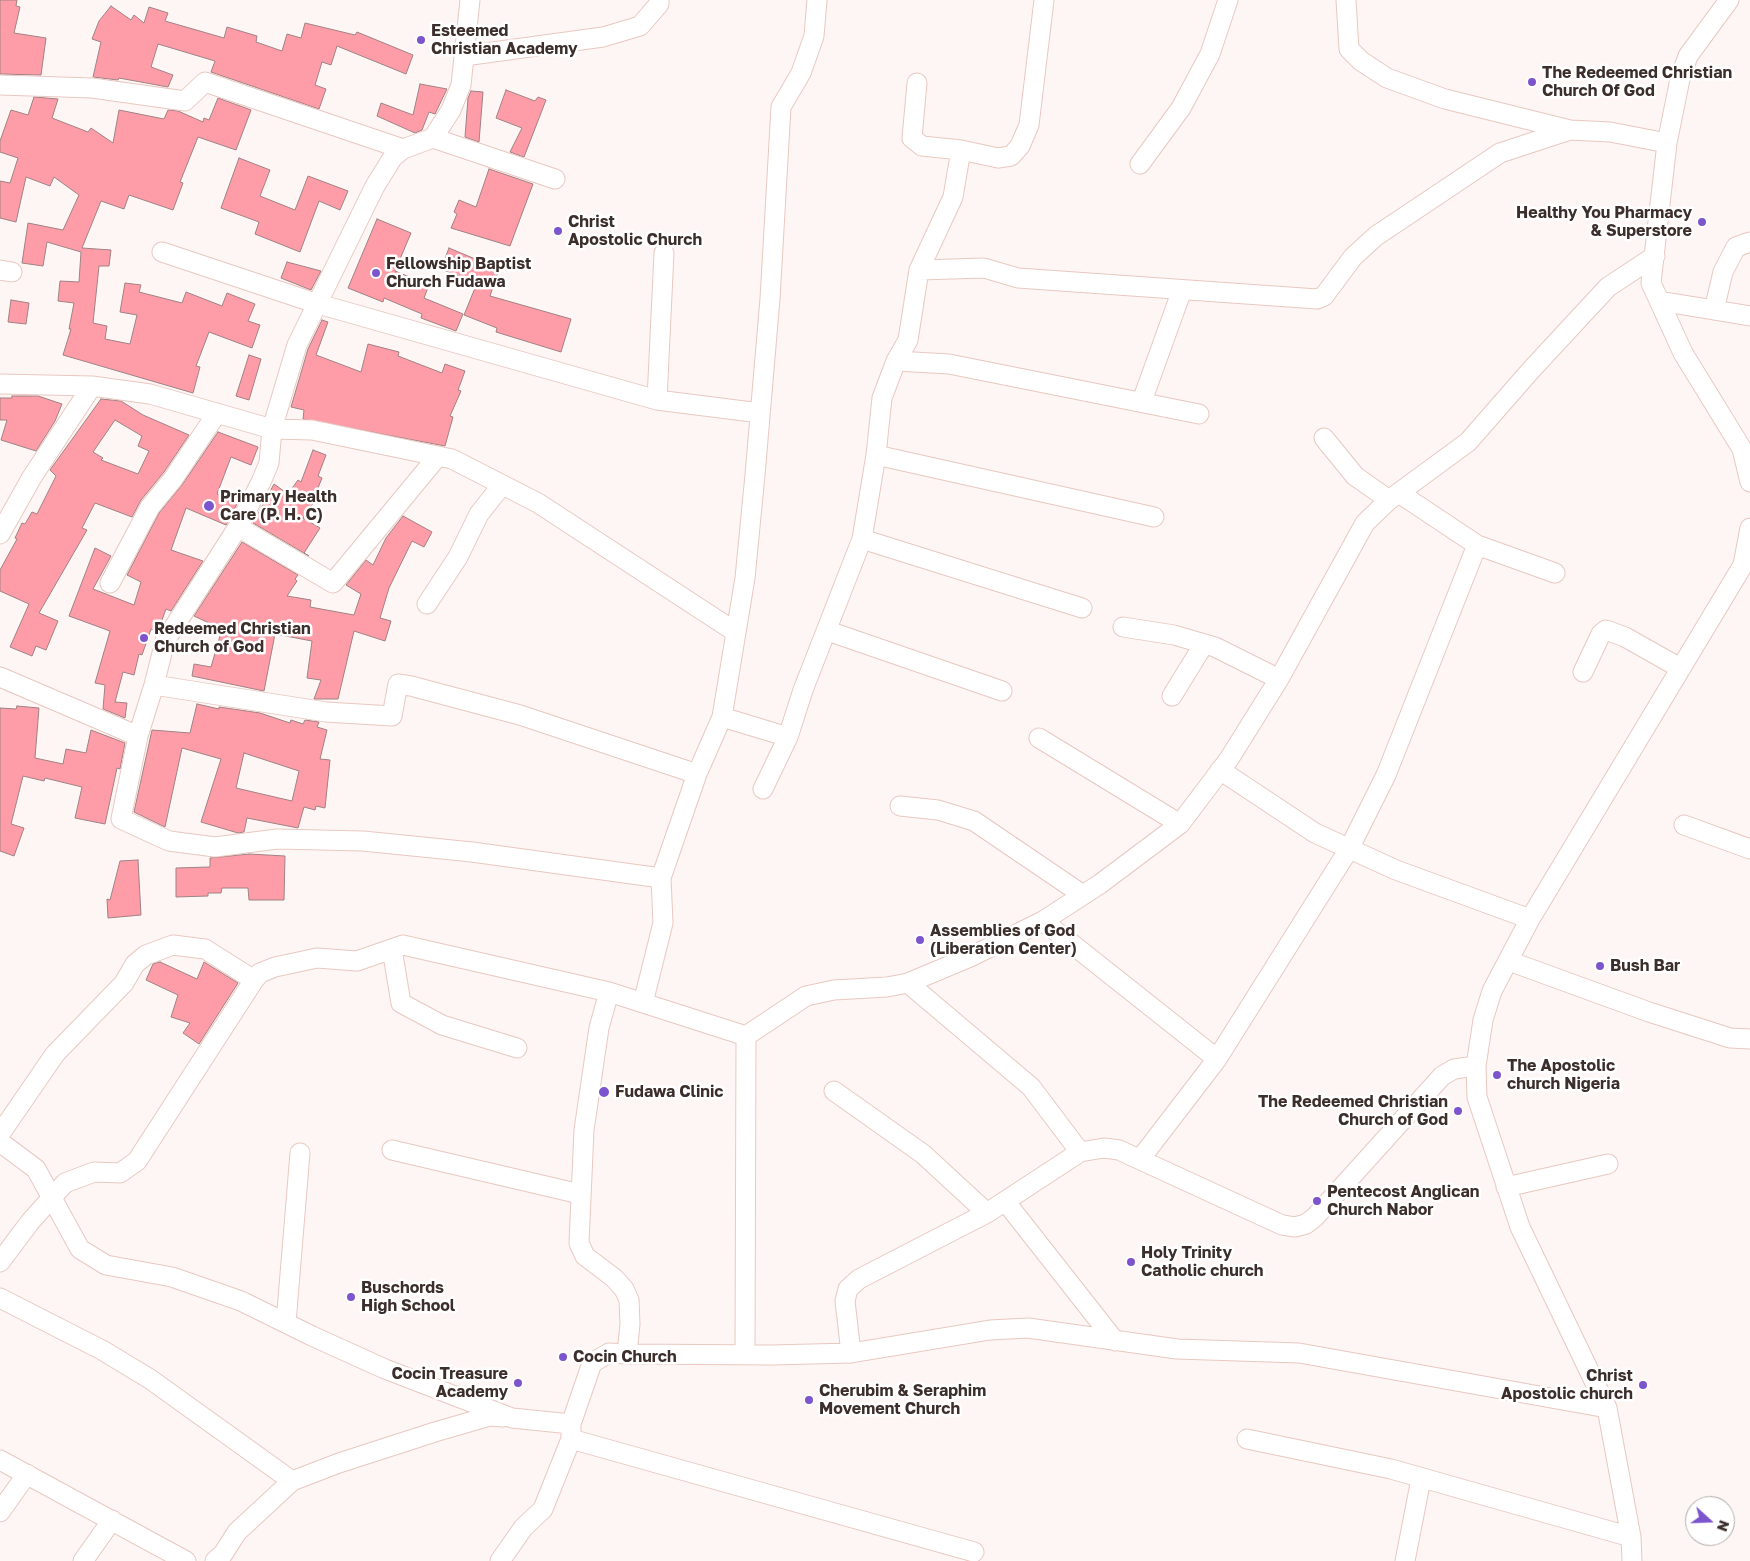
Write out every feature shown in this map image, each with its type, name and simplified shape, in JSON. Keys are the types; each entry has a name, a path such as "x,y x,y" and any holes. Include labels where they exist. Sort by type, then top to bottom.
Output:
{"street":[{"path":"470,0 461,85 451,110 433,138 403,149 393,157 375,186 296,345 272,429 270,463 238,526 165,641 138,736 121,819 136,828 169,841 215,847 277,839 363,841 472,852 661,878"},
{"path":"464,56 603,37 640,26 659,4 659,0"},
{"path":"643,1004 663,923 661,878 697,774 722,717 734,631 745,578 760,413 781,107 801,73 814,36 817,0"},
{"path":"916,82 912,138 922,146 961,150 998,158 1011,156 1020,146 1029,124 1044,0"},
{"path":"1140,164 1182,108 1210,54 1228,0"},
{"path":"1346,0 1349,49 1361,61 1388,78 1445,99 1570,130 1610,132 1667,143"},
{"path":"1729,0 1688,56 1672,110 1651,283 1683,353 1742,449 1750,482"},
{"path":"0,85 92,88 185,101 205,82 403,149"},
{"path":"919,270 984,268 1018,278 1306,299 1324,296 1354,257 1376,236 1500,152 1570,130"},
{"path":"433,138 554,179"},
{"path":"763,789 788,736 803,690 828,631 862,539 876,455 882,398 896,361 908,340 919,270 952,197 961,150"},
{"path":"1714,310 1723,272 1736,247 1750,242"},
{"path":"162,252 316,303 657,400 760,413"},
{"path":"657,400 664,253"},
{"path":"746,1036 806,996 834,990 887,987 908,983 970,957 1043,921 1083,895 1180,824 1229,759 1279,679 1364,523 1394,497 1468,442 1531,370 1608,287 1655,256"},
{"path":"1142,401 1182,290"},
{"path":"1659,301 1750,316"},
{"path":"896,361 949,364 1142,401 1199,414"},
{"path":"0,384 92,386 150,394 272,429 312,430 452,459 538,503 734,631"},
{"path":"0,534 32,477 92,386"},
{"path":"110,583 150,507 173,479 218,413"},
{"path":"1324,438 1356,476 1477,545 1555,573"},
{"path":"876,455 1154,516"},
{"path":"238,526 333,584 438,456"},
{"path":"427,604 458,557 479,514 502,485"},
{"path":"1632,1561 1631,1537 1607,1408 1520,1227 1477,1097 1476,1066 1483,1020 1492,991 1530,919 1742,564 1750,528"},
{"path":"862,539 1082,608"},
{"path":"1140,1158 1217,1059 1349,849 1386,774 1477,545"},
{"path":"1123,627 1174,635 1215,647 1279,679"},
{"path":"1583,672 1601,634 1606,630 1625,637 1680,668"},
{"path":"828,631 1002,691"},
{"path":"1172,696 1204,644"},
{"path":"0,678 138,736"},
{"path":"154,685 326,712 392,716 398,684 411,686 520,715 697,774"},
{"path":"722,717 788,736"},
{"path":"1040,738 1180,824"},
{"path":"1220,770 1315,833 1396,870 1530,919"},
{"path":"900,806 938,810 974,821 1083,895"},
{"path":"1684,826 1750,849"},
{"path":"1043,921 1217,1059"},
{"path":"0,1134 55,1054 124,983 135,964 146,955 173,945 205,949 254,980"},
{"path":"0,1262 65,1183 94,1172 120,1174 137,1161 254,980 260,974 274,967 317,958 357,961 403,945 609,992 746,1036"},
{"path":"392,948 401,1003 442,1025 517,1048"},
{"path":"1509,961 1730,1038 1750,1039"},
{"path":"908,983 1031,1087 1080,1152"},
{"path":"609,992 599,1028 584,1130 579,1243 585,1256 614,1278 624,1289 629,1300 630,1324 627,1354"},
{"path":"745,1355 746,1036"},
{"path":"851,1353 845,1300 848,1290 858,1279 987,1213 1080,1152 1104,1148 1119,1150 1140,1158 1282,1225 1300,1225 1315,1217 1442,1076 1454,1069 1476,1066"},
{"path":"834,1091 923,1154 987,1213"},
{"path":"0,1142 36,1169 80,1249 106,1265 172,1277 241,1301 386,1369 512,1418"},
{"path":"392,1150 580,1194"},
{"path":"286,1323 300,1153"},
{"path":"1506,1187 1608,1164"},
{"path":"1005,1201 1115,1341"},
{"path":"0,1298 102,1350 150,1379 292,1481"},
{"path":"500,1561 523,1528 543,1509 571,1431 592,1363 608,1353 745,1355 851,1353 990,1330 1028,1328 1177,1349 1299,1353 1607,1408"},
{"path":"215,1561 223,1554 237,1532 292,1481 339,1463 490,1416 512,1418 571,1431 974,1552"},
{"path":"1247,1440 1391,1469 1631,1537"},
{"path":"0,1460 186,1561"},
{"path":"0,1512 27,1474"},
{"path":"1405,1561 1421,1478"},
{"path":"83,1561 112,1520"}],"building":[{"path":"0,0 17,0 16,6 20,7 14,33 46,38 41,75 0,74"},
{"path":"111,6 131,20 134,15 144,23 149,7 168,13 165,21 224,38 227,27 257,36 256,42 282,51 287,34 301,38 305,23 355,35 357,32 413,55 406,74 337,46 331,65 322,62 315,85 326,89 319,109 211,72 215,61 158,44 151,67 173,75 168,87 119,78 118,80 93,77 101,42 92,39 99,21"},
{"path":"420,84 447,89 435,114 429,112 422,130 415,133 377,116 381,103 413,115"},
{"path":"506,90 535,101 538,97 546,100 524,157 510,152 522,128 496,118"},
{"path":"471,91 483,92 479,142 465,137 468,98"},
{"path":"34,97 58,99 52,118 88,132 91,128 113,143 119,110 164,119 168,110 178,111 203,122 204,118 209,120 218,98 251,110 236,150 198,137 180,182 183,183 173,210 129,195 124,209 101,201 82,248 111,250 109,266 99,266 93,323 107,326 105,339 130,344 137,315 120,312 125,283 141,285 139,292 182,303 186,292 222,306 227,293 255,304 248,321 260,325 252,348 209,332 196,366 200,367 193,393 63,355 71,329 69,329 74,303 58,301 60,281 79,282 81,252 47,242 43,266 22,263 28,223 63,230 79,195 54,177 50,186 26,177 16,222 0,218 0,181 10,183 18,158 0,152 0,141 11,110 28,115"},
{"path":"239,158 270,170 260,196 295,210 308,176 348,191 340,210 319,201 300,252 255,234 259,222 221,208"},
{"path":"489,169 533,184 510,246 451,228 457,214 454,212 459,200 476,207"},
{"path":"377,219 411,233 395,271 429,285 424,298 463,314 456,331 421,318 422,314 384,298 383,302 348,288"},
{"path":"449,248 499,269 490,296 571,319 561,352 496,332 497,328 464,315 477,283 441,269"},
{"path":"287,262 321,271 311,290 281,278"},
{"path":"11,300 29,303 26,324 8,322"},
{"path":"322,320 328,322 316,355 361,372 368,344 399,352 398,356 442,373 445,364 465,371 458,390 461,391 450,416 453,417 445,446 303,419 304,410 291,407 308,349"},
{"path":"249,355 261,359 249,400 236,396"},
{"path":"12,396 38,396 62,404 55,421 36,451 1,440 7,420 0,420 0,398 12,398"},
{"path":"101,399 121,401 143,415 189,435 164,472 141,500 132,517 95,503 82,528 87,530 39,613 58,621 46,650 36,646 32,656 10,647 29,604 0,591 0,570 17,539 15,538 22,523 25,524 32,512 37,514 56,476 50,470","holes":["115,420 142,436 138,446 149,451 138,474 101,460 103,458 93,452"]},
{"path":"218,432 258,447 251,465 231,457 217,494 237,504 226,525 186,508 171,550 203,561 171,611 166,609 158,631 151,629 142,655 139,654 134,675 123,672 115,702 127,703 125,718 103,709 105,685 95,683 110,631 69,616 95,548 111,556 93,589 134,605 141,582 127,575 159,513 182,485"},
{"path":"313,450 326,455 318,476 322,478 316,493 319,495 303,518 320,528 304,553 309,556 253,523 274,484 288,494 298,480 301,482"},
{"path":"403,516 432,532 424,547 412,541 389,588 380,618 391,621 385,641 354,631 338,699 314,699 321,680 307,678 312,641 275,634 264,691 192,676 194,664 211,667 222,629 194,616 242,542 298,575 295,579 297,581 287,596 311,600 310,607 354,615 361,594 346,585 366,560 373,565 386,538"},
{"path":"197,704 219,709 219,707 260,713 290,723 291,720 303,724 305,720 319,722 317,727 327,730 320,759 330,760 325,808 316,806 315,810 304,807 298,828 247,818 244,832 238,833 201,822 221,759 182,748 165,827 134,812 152,730 190,733","holes":["244,753 299,771 292,801 236,788"]},
{"path":"17,706 39,708 35,758 63,764 66,749 86,753 91,730 125,743 120,769 117,768 105,824 75,818 82,787 45,778 44,781 23,776 11,824 24,828 14,856 0,851 0,708 16,709"},
{"path":"249,854 285,856 284,900 249,900 248,888 222,888 221,893 208,893 208,896 176,897 176,868 210,867 210,858"},
{"path":"138,860 141,915 108,918 107,899 110,900 120,861"},
{"path":"160,962 197,979 204,962 238,983 199,1044 183,1033 190,1023 171,1017 178,995 146,980 153,964"}],"place":[{"name":"Esteemed Christian Academy","path":"421,40"},
{"name":"The Redeemed Christian Church Of God","path":"1532,82"},
{"name":"Healthy You Pharmacy & Superstore","path":"1702,222"},
{"name":"Christ Apostolic Church","path":"558,231"},
{"name":"Fellowship Baptist Church Fudawa","path":"376,273"},
{"name":"Primary Health Care (P. H. C)","path":"209,506"},
{"name":"Redeemed Christian Church of God","path":"144,638"},
{"name":"Assemblies of God (Liberation Center)","path":"920,940"},
{"name":"Bush Bar","path":"1600,966"},
{"name":"The Apostolic church Nigeria","path":"1497,1075"},
{"name":"Fudawa Clinic","path":"604,1092"},
{"name":"The Redeemed Christian Church of God","path":"1458,1111"},
{"name":"Pentecost Anglican Church Nabor","path":"1317,1201"},
{"name":"Holy Trinity Catholic church","path":"1131,1262"},
{"name":"Buschords High School","path":"351,1297"},
{"name":"Cocin Church","path":"563,1357"},
{"name":"Cocin Treasure Academy","path":"518,1383"},
{"name":"Christ Apostolic church","path":"1643,1385"},
{"name":"Cherubim & Seraphim Movement Church","path":"809,1400"}]}
